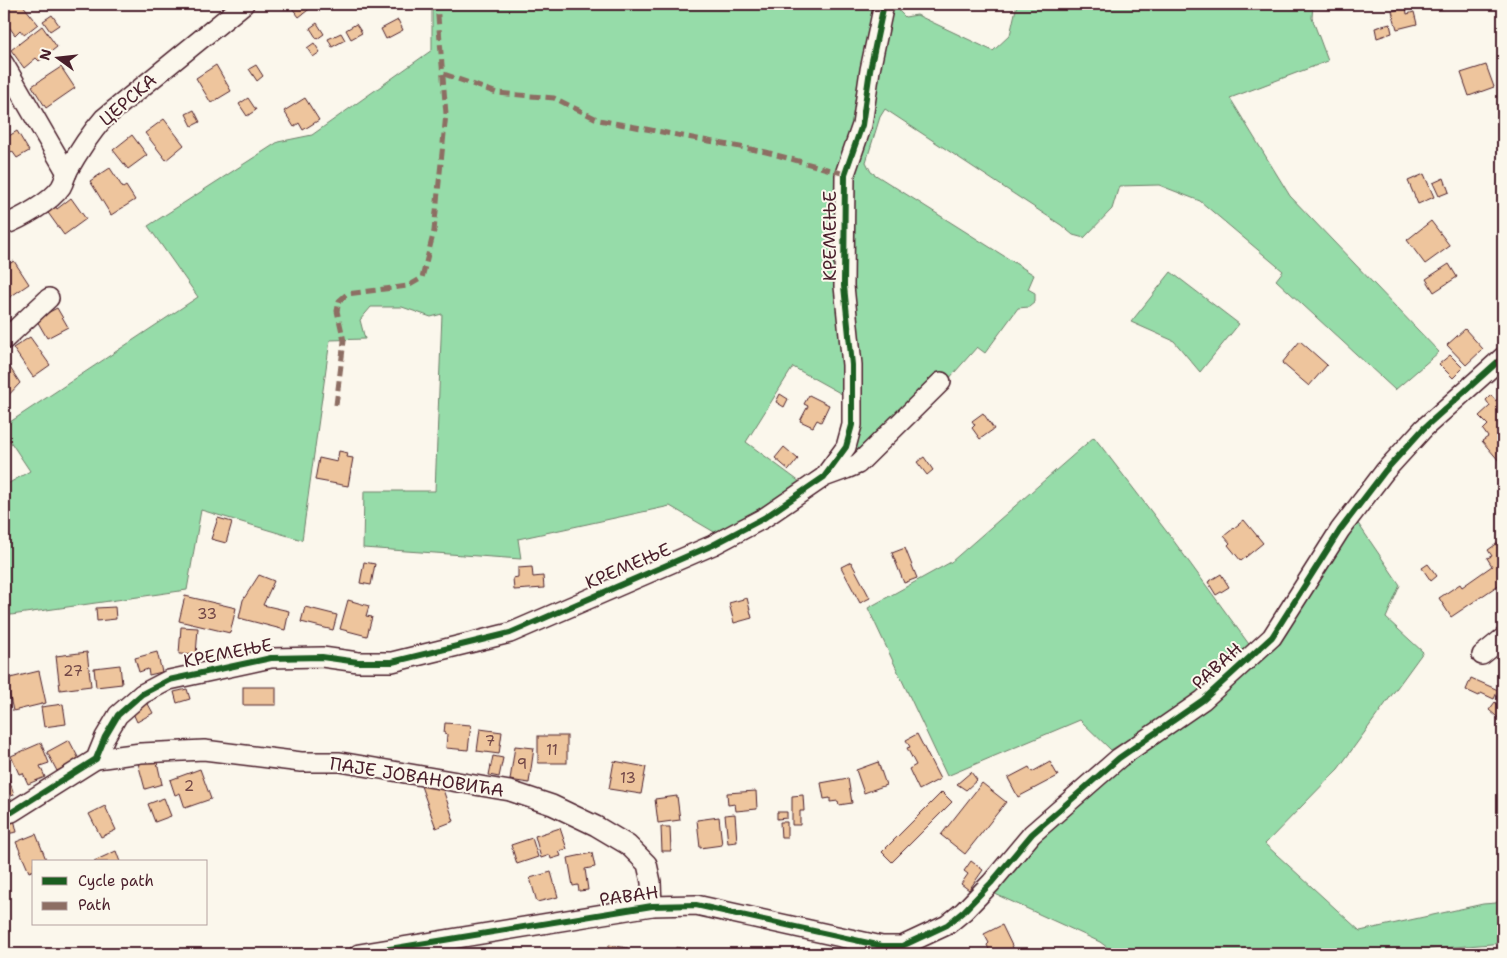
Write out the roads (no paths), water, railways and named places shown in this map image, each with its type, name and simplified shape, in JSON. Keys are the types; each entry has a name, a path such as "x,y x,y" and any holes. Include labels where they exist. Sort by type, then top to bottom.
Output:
{"street":[{"name":"ЦЕРСКА","path":"4,225 16,220 47,200 60,188 67,173 104,118 244,4"},
{"name":"КРЕМЕЊЕ","path":"96,759 105,737 118,715 142,694 169,680 271,658 322,657 358,662 392,662 510,633 713,546 764,518 824,477 846,447 852,425 852,365 844,286 845,174 862,125 870,70 884,4"},
{"path":"4,64 67,173"},
{"path":"4,340 50,298"},
{"name":"РАВАН","path":"359,954 652,906 696,905 801,927 864,943 904,950 947,925 964,911 1039,828 1119,758 1203,700 1272,637 1340,530 1385,471 1424,428 1503,357"},
{"name":"КРЕМЕЊЕ","path":"824,477 858,464 941,382"},
{"path":"1482,656 1503,638"},
{"name":"ПАЈЕ ЈОВАНОВИЋА","path":"96,759 141,753 204,750 301,762 340,762 510,791 552,805 596,826 628,845 647,864 651,882 652,906"},
{"path":"4,814 12,812 96,759"}]}
